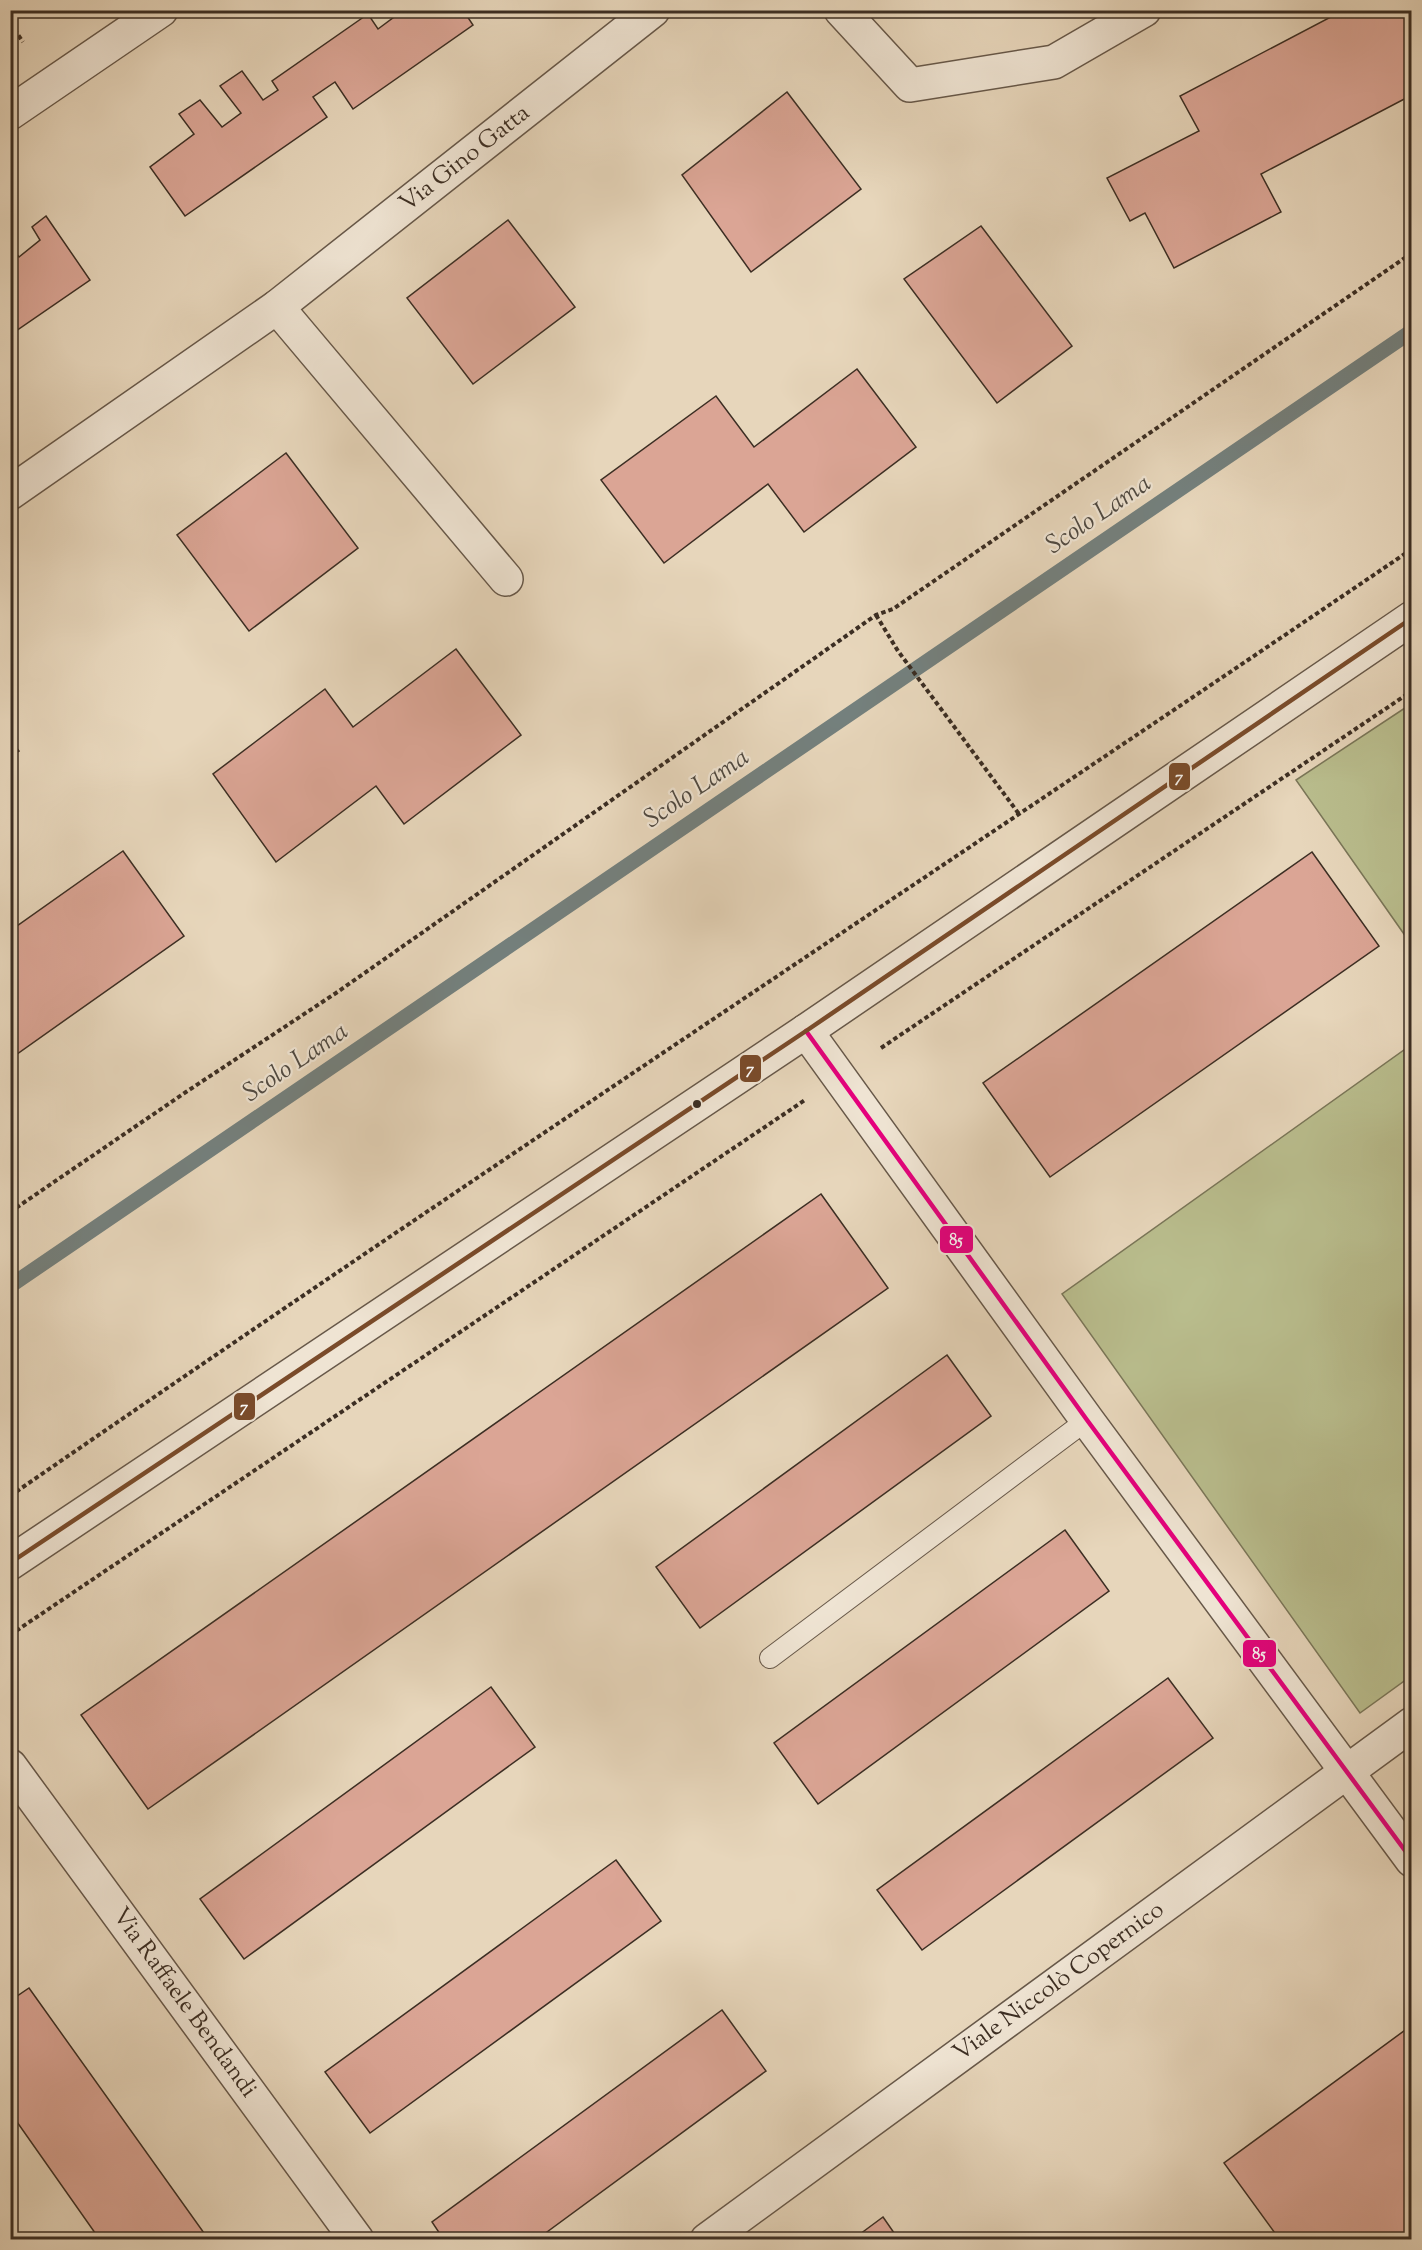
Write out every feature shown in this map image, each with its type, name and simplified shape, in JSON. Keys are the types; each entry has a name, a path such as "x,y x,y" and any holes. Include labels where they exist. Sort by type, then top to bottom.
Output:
{"street":[{"path":"10,113 161,10"},
{"name":"Via Gino Gatta","path":"10,493 277,307 653,10"},
{"path":"841,10 910,85 1054,62 1144,10"},
{"path":"277,307 506,579"},
{"path":"10,1563 807,1031 1412,618"},
{"path":"807,1031 1087,1420 1412,1860"},
{"name":"Viale Niccolò Copernico","path":"707,2240 1412,1724"},
{"name":"Via Raffaele Bendandi","path":"10,1766 357,2240"}],"lane":[{"path":"770,1658 1087,1420"}],"path":[{"path":"10,17 21,10"},
{"path":"10,23 23,42"},
{"path":"10,1212 336,993 876,615 893,609 1412,254"},
{"path":"10,1496 300,1296 1412,549"},
{"path":"876,615 898,651 1019,814"},
{"path":"881,1048 1412,691"},
{"path":"10,1635 813,1094"}],"green space":[{"path":"1411,704 1411,944 1296,780"},
{"path":"1411,1045 1411,1676 1360,1713 1062,1294"}],"building":[{"path":"389,10 463,10 473,25 353,109 335,82 313,97 327,117 185,216 150,167 194,134 179,114 200,100 222,127 241,113 220,86 242,71 263,100 278,90 272,81 368,14 378,29 394,17"},
{"path":"1344,10 1412,10 1412,95 1261,174 1281,212 1174,268 1145,213 1130,221 1107,178 1199,131 1180,96"},
{"path":"787,92 861,189 751,272 682,175"},
{"path":"46,216 90,280 10,335 10,245 19,257 40,240 32,227"},
{"path":"508,220 575,307 473,384 407,298"},
{"path":"981,226 1072,346 997,403 904,279"},
{"path":"857,369 916,447 804,532 768,484 664,563 601,480 716,396 754,447"},
{"path":"286,453 358,548 249,631 177,535"},
{"path":"456,649 521,735 404,824 376,786 276,862 213,774 325,689 353,727"},
{"path":"10,739 19,751 10,757"},
{"path":"123,851 184,936 10,1059 10,931"},
{"path":"1312,852 1379,946 1050,1177 983,1083"},
{"path":"821,1194 888,1288 148,1809 81,1715"},
{"path":"947,1355 991,1416 700,1628 656,1567"},
{"path":"1065,1530 1109,1591 818,1804 774,1743"},
{"path":"1168,1678 1213,1738 922,1950 877,1890"},
{"path":"491,1687 535,1747 244,1959 200,1899"},
{"path":"616,1860 661,1921 370,2133 325,2072"},
{"path":"29,1988 209,2240 100,2240 10,2112 10,2001"},
{"path":"722,2010 766,2071 536,2240 444,2240 432,2222"},
{"path":"1412,2025 1412,2240 1280,2240 1224,2163"},
{"path":"883,2217 899,2240 852,2240"}],"waterway":[{"name":"Scolo Lama","path":"10,1286 1412,331"}],"transit line":[{"name":"7","path":"10,1563 806,1031 1412,618"},
{"name":"85","path":"806,1031 1087,1420 1412,1860"}]}
